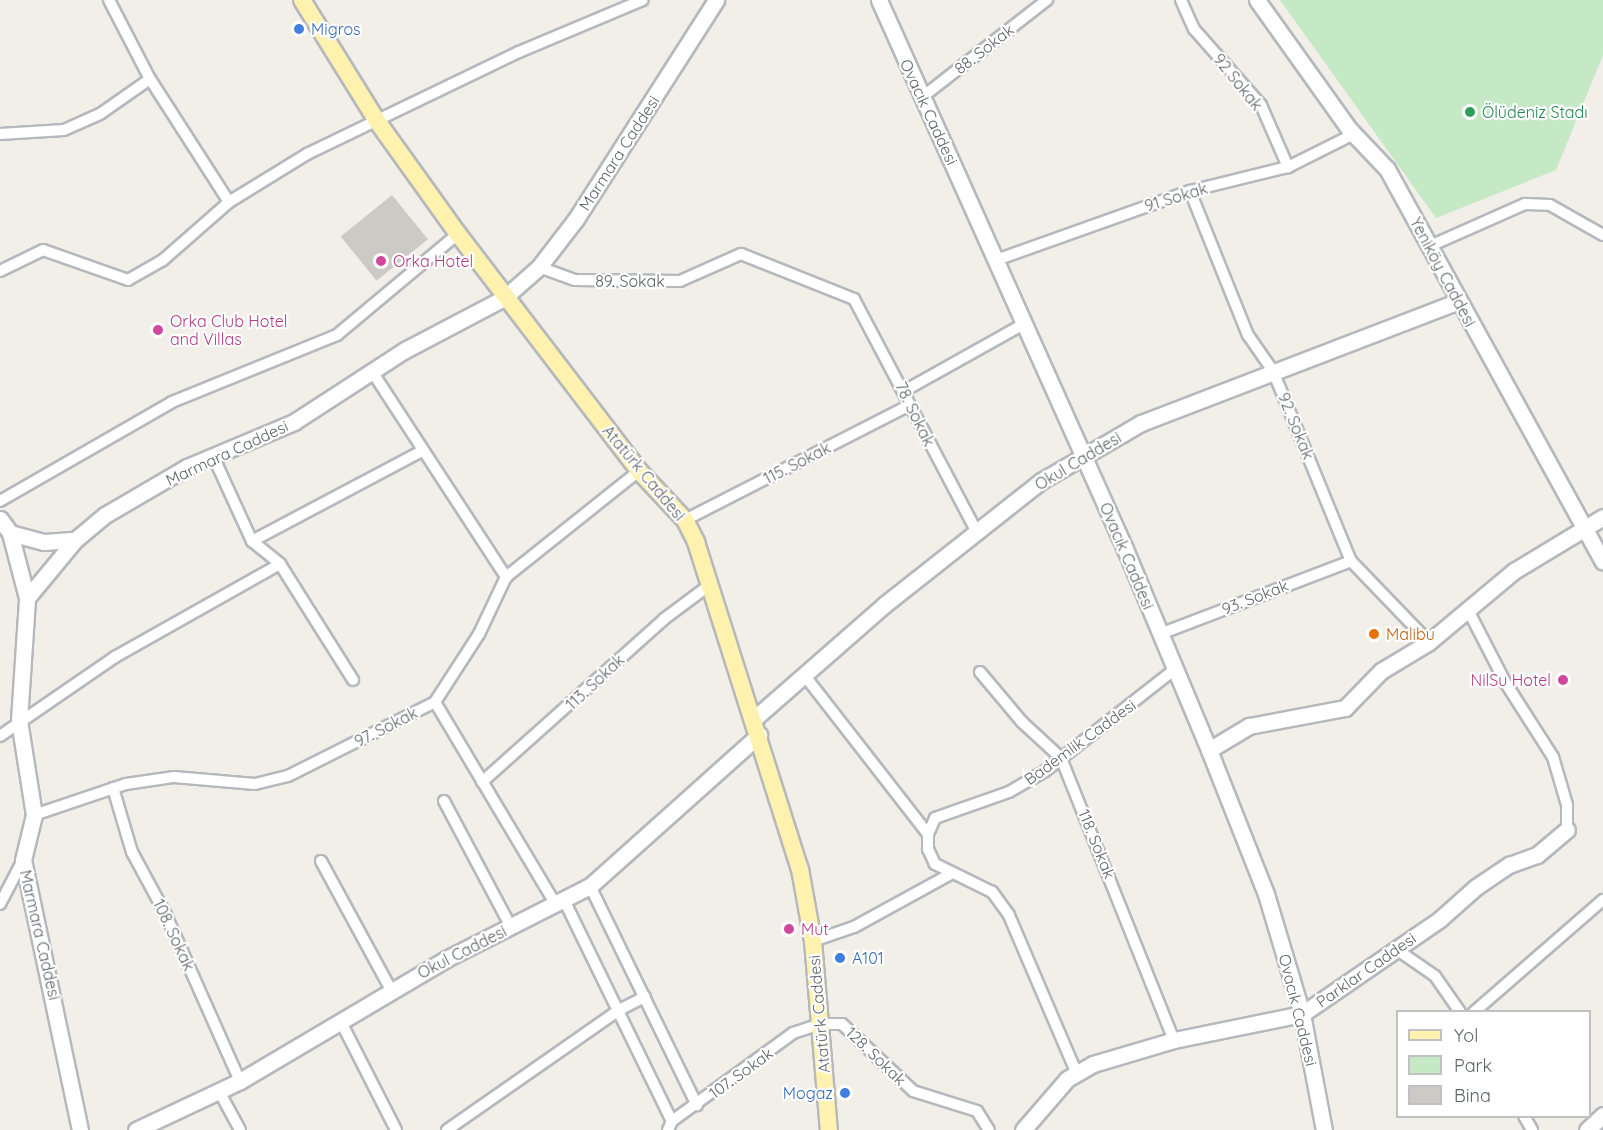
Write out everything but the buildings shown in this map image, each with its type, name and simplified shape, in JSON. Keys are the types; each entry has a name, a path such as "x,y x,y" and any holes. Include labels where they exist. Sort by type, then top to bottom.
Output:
{"main road":[{"name":"Atatürk Caddesi","path":"302,0 376,121 504,298 639,471 685,520 711,584 755,718 800,868 813,941 829,1130"}],"street":[{"path":"109,0 150,79 229,202"},
{"path":"0,271 43,250 128,280 163,260 229,202 307,154 643,0"},
{"name":"Marmara Caddesi","path":"80,1130 23,860 34,815 19,720 27,598 75,540 105,515 213,456 294,422 373,373 405,350 504,298 539,267 576,219 716,0"},
{"name":"Ovacık Caddesi","path":"879,0 1083,456 1209,750 1266,894 1302,1014 1324,1130"},
{"name":"88. Sokak","path":"921,98 1047,0"},
{"name":"92 Sokak","path":"1181,0 1194,29 1261,105 1288,167"},
{"name":"Yeniköy Caddesi","path":"1257,0 1354,134 1387,169 1603,562"},
{"path":"0,134 64,130 100,114 150,79"},
{"name":"91 Sokak","path":"996,260 1190,191 1288,167 1354,134"},
{"name":"92. Sokak","path":"1190,191 1248,335 1273,371 1351,561 1429,642"},
{"path":"1430,246 1526,204 1550,205 1603,236"},
{"path":"0,501 172,402 337,335 458,234"},
{"name":"89. Sokak","path":"539,267 575,280 680,281 741,254 854,299"},
{"name":"78. Sokak","path":"854,299 904,392 908,406 976,530"},
{"name":"Okul Caddesi","path":"755,718 976,530 1083,456 1141,423 1458,301"},
{"path":"904,392 1024,324"},
{"path":"373,373 506,577"},
{"name":"115. Sokak","path":"685,520 908,406"},
{"path":"252,542 422,451"},
{"path":"213,456 252,542 280,564 353,680"},
{"name":"97. Sokak","path":"34,815 113,788 174,777 255,784 288,776 435,702 479,634 506,577 639,471"},
{"path":"1209,750 1249,726 1346,708 1381,671 1429,642 1514,571 1585,531 1603,517"},
{"path":"0,519 10,533 27,598"},
{"path":"10,533 44,542 75,540"},
{"name":"93. Sokak","path":"1160,634 1351,561"},
{"path":"0,736 19,720 115,657 280,564"},
{"name":"113. Sokak","path":"482,782 664,619 711,584"},
{"path":"1467,609 1505,682 1553,757 1567,805 1567,830"},
{"name":"Bademlik Caddesi","path":"928,834 935,818 1009,792 1061,758 1175,669"},
{"name":"118. Sokak","path":"980,672 1022,722 1061,758 1174,1040"},
{"path":"805,676 928,834 928,849 935,864 951,874 992,892 1010,915 1077,1074"},
{"path":"435,702 482,782 560,903 619,1010 670,1126"},
{"name":"Okul Caddesi","path":"136,1130 240,1081 391,990 590,886 759,735"},
{"name":"108. Sokak","path":"113,788 132,852 166,915 240,1081"},
{"path":"444,801 511,927"},
{"name":"Parklar Caddesi","path":"1023,1130 1077,1074 1093,1064 1174,1040 1302,1014 1396,950 1476,887 1509,865 1537,855 1567,830"},
{"path":"0,904 23,860"},
{"path":"321,861 391,990"},
{"path":"813,941 854,927 951,874"},
{"path":"590,886 697,1105"},
{"path":"1475,1010 1603,900"},
{"path":"1396,950 1435,976 1459,1010"},
{"path":"447,1130 619,1010 645,997"},
{"path":"341,1022 396,1130"},
{"name":"107. Sokak","path":"670,1126 793,1033 820,1024"},
{"name":"128. Sokak","path":"820,1024 842,1024 913,1091 977,1111 989,1130"},
{"path":"219,1091 240,1130"},
{"path":"1587,1130 1603,1115"}],"green space":[{"name":"Ölüdeniz Stadı","path":"1280,0 1603,0 1603,55 1556,170 1436,218"}],"place":[{"name":"Migros","path":"299,29"},
{"name":"Ölüdeniz Stadı","path":"1470,112"},
{"name":"Orka Hotel","path":"381,261"},
{"name":"Orka Club Hotel and Villas","path":"158,330"},
{"name":"Malibu","path":"1374,634"},
{"name":"NilSu Hotel","path":"1563,680"},
{"name":"Mut","path":"789,929"},
{"name":"A101","path":"840,958"},
{"name":"Mogaz","path":"845,1093"}]}
